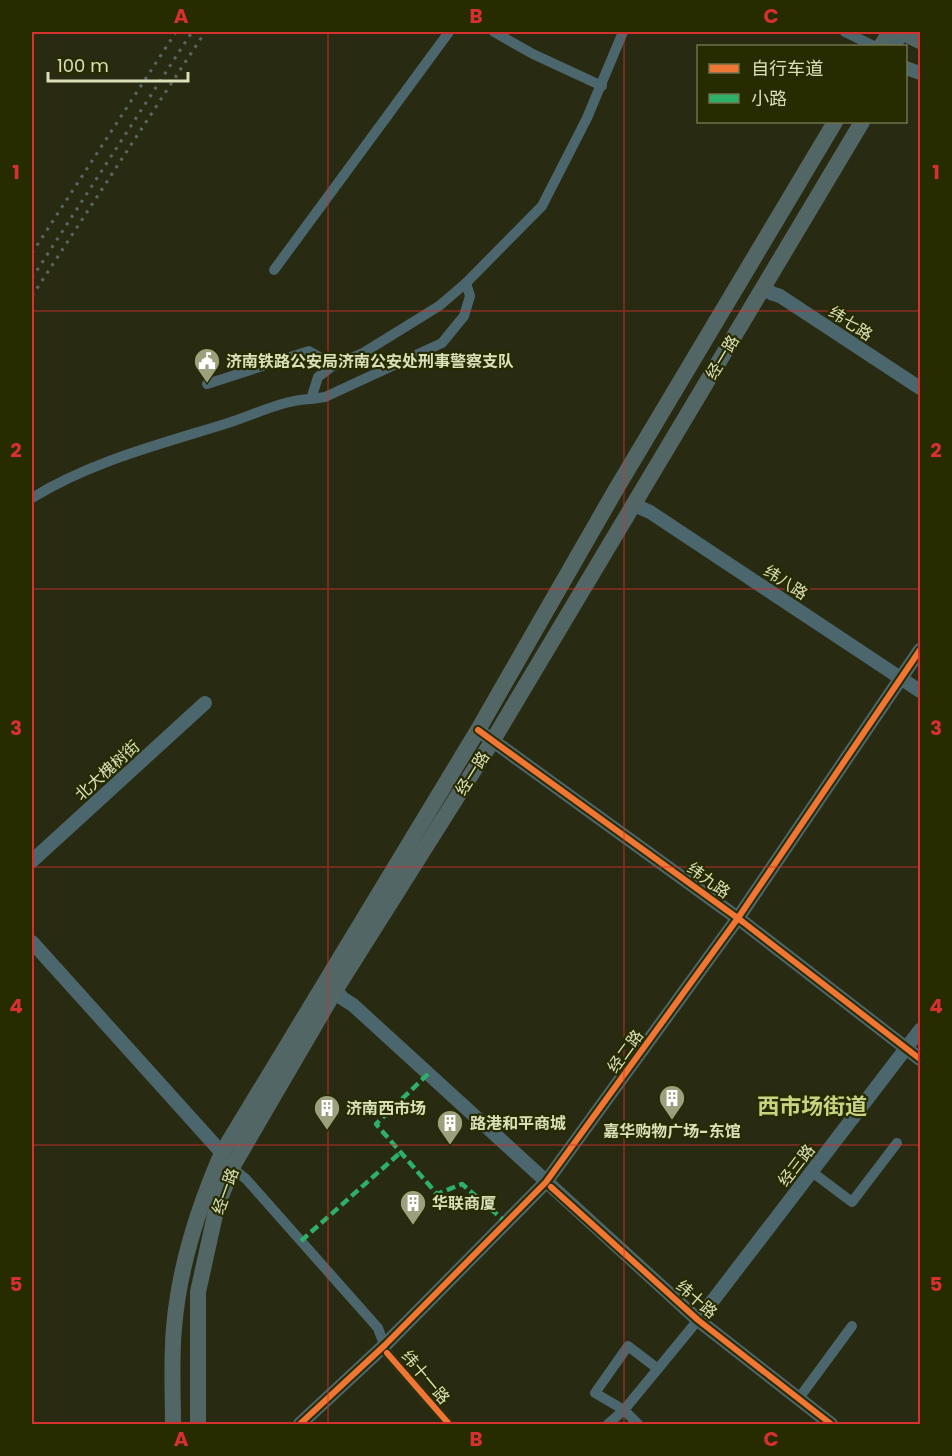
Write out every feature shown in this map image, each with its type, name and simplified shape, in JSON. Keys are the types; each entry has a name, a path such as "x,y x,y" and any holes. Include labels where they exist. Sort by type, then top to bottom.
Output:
{"main road":[{"path":"882,45 890,32"},
{"path":"902,32 921,41"},
{"path":"907,46 915,32"},
{"name":"经一路","path":"173,1425 173,1330 180,1280 200,1208 615,491 834,123"},
{"name":"经一路","path":"198,1425 198,1292 228,1158 493,740 861,123"}],"street":[{"path":"274,270 449,32"},
{"path":"495,32 533,54 602,86"},
{"path":"311,399 318,377 334,365 363,353 430,312 466,282 542,206 602,86 623,32"},
{"path":"846,32 872,45"},
{"path":"32,498 90,467 290,400 325,397 442,343 464,316 470,296 466,282"},
{"name":"纬七路","path":"765,286 771,293 780,296 921,388"},
{"path":"207,384 309,351 334,365"},
{"name":"纬八路","path":"634,502 921,691"},
{"name":"经二路","path":"312,1425 548,1184 741,920 904,680 921,650"},
{"name":"经二路","path":"904,680 921,663"},
{"name":"北大槐树街","path":"32,861 205,703"},
{"name":"纬九路","path":"478,730 493,740 501,749 741,920 921,1059"},
{"path":"32,942 228,1158"},
{"name":"纬十路","path":"336,989 342,998 353,1005 698,1320 831,1425"},
{"name":"经三路","path":"698,1320 921,1030"},
{"path":"812,1172 852,1202 897,1143"},
{"name":"纬十一路","path":"228,1158 236,1171 246,1179 378,1328 386,1349 449,1425"},
{"path":"608,1425 624,1410 698,1320"},
{"path":"799,1398 852,1326"},
{"path":"638,1425 624,1410 595,1393 628,1346 658,1369"},
{"name":"经二路","path":"300,1425 386,1349"}],"railway":[{"path":"32,253 176,32"},
{"path":"32,278 192,32"},
{"path":"32,296 205,32"}],"marked path":[{"path":"428,1074 376,1124 437,1194 462,1184 507,1223"},
{"path":"301,1241 401,1152"}],"cycle path":[{"path":"300,1424 385,1345 546,1182 738,918 920,650"},
{"path":"478,730 743,922 920,1059"},
{"path":"551,1187 698,1320 831,1424"},
{"path":"387,1353 449,1424"}],"place":[{"name":"济南铁路公安局济南公安处刑事警察支队","path":"207,384"},
{"name":"嘉华购物广场-东馆","path":"672,1121"},
{"name":"济南西市场","path":"327,1131"},
{"name":"路港和平商城","path":"450,1146"},
{"name":"华联商厦","path":"413,1226"}],"district":[{"name":"西市场街道","path":"812,1106"}]}
